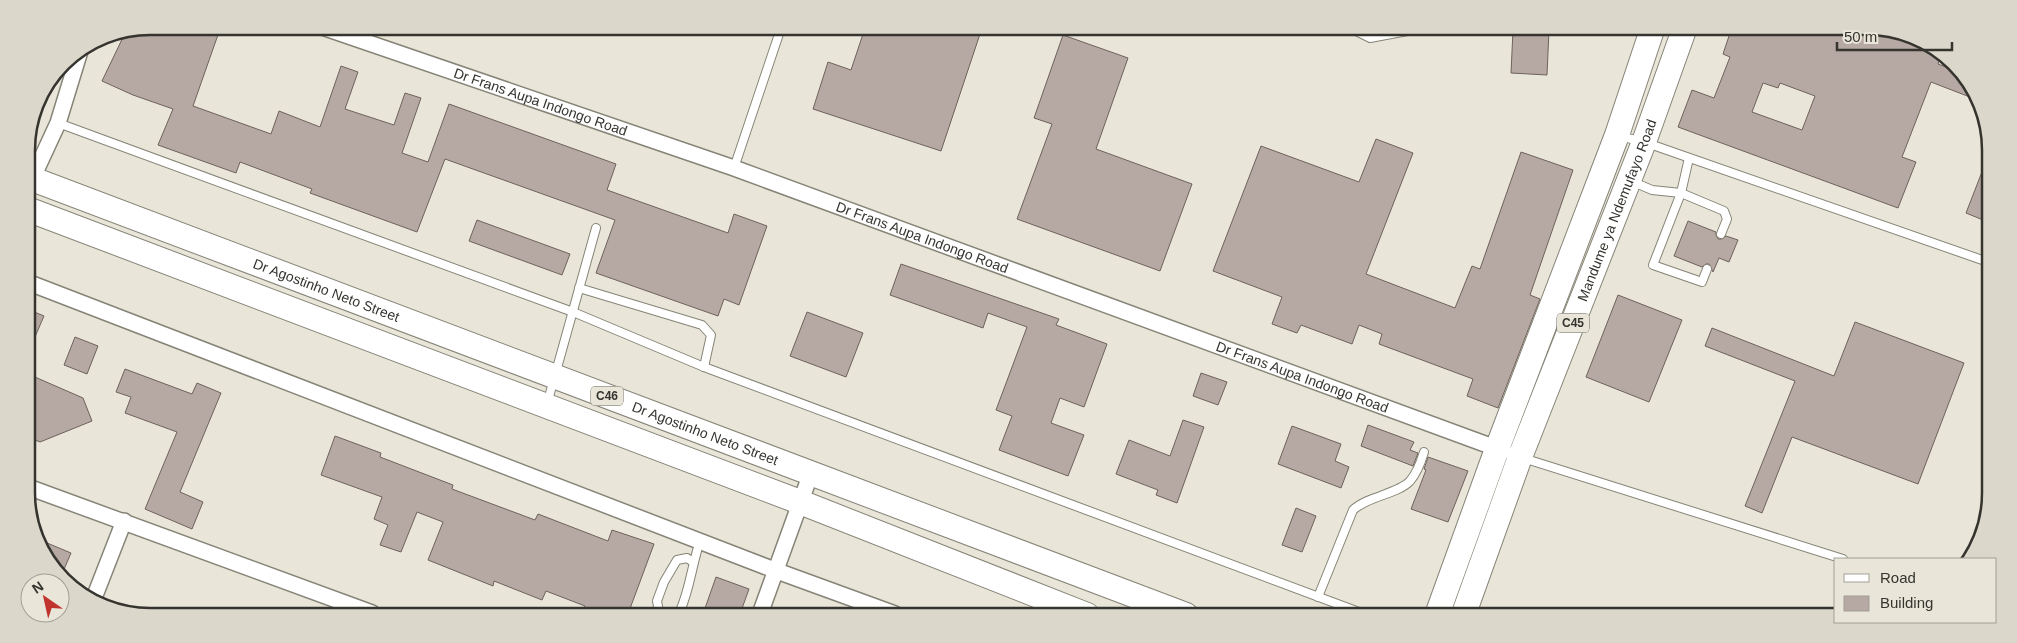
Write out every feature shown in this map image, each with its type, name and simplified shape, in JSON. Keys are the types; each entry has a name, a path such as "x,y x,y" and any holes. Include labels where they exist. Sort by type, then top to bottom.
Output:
{"main road":[{"name":"Mandume ya Ndemufayo Road","path":"1440,608 1497,448 1617,135 1650,35"},
{"name":"Mandume ya Ndemufayo Road","path":"1466,608 1520,457 1644,142 1682,35"},
{"name":"Dr Agostinho Neto Street","path":"35,185 553,376 1168,608"},
{"name":"Dr Agostinho Neto Street","path":"35,212 800,502 1069,608"}],"street":[{"name":"Dr Frans Aupa Indongo Road","path":"345,35 734,168 1520,457"},
{"path":"35,168 58,123 77,62"},
{"path":"35,285 777,571 879,608"},
{"path":"762,608 811,473"},
{"path":"35,490 358,608"},
{"path":"95,594 124,522"}],"lane":[{"path":"734,168 779,35"},
{"path":"1364,35 1370,38 1386,35"},
{"path":"58,123 573,312 704,367 1348,608"},
{"path":"1617,135 1644,142 1982,260"},
{"path":"1689,158 1681,193 1653,265 1702,282 1706,269"},
{"path":"1629,181 1652,190 1681,193 1724,211 1727,219 1721,234"},
{"path":"546,406 596,228"},
{"path":"579,288 702,325 711,335 704,367"},
{"path":"1318,597 1353,510 1361,503 1409,482 1419,466 1424,452"},
{"path":"1520,457 1840,558"},
{"path":"681,608 688,594 693,562 700,541"},
{"path":"658,608 656,601 664,582 677,560 687,558 693,562"}],"building":[{"path":"142,35 218,35 193,106 271,134 279,111 320,127 341,66 358,72 345,109 394,125 405,93 421,98 402,153 428,162 449,104 616,164 607,190 728,233 734,214 767,226 739,305 724,299 718,316 596,273 615,220 445,159 417,232 310,193 312,189 240,162 236,173 158,145 173,109 133,95 102,81 123,38"},
{"path":"863,35 980,35 941,151 813,109 828,62 851,70"},
{"path":"1063,35 1128,58 1096,149 1192,184 1160,271 1017,219 1052,124 1034,118"},
{"path":"1513,35 1549,35 1547,75 1511,73"},
{"path":"1729,35 1882,36 1897,39 1925,50 1939,61 1938,64 1948,69 1969,97 1931,82 1902,157 1916,162 1898,208 1678,127 1692,90 1714,98 1730,57 1723,54","holes":["1763,83 1778,88 1780,83 1815,96 1802,130 1752,112"]},
{"path":"1376,139 1413,153 1366,274 1455,308 1472,266 1480,269 1521,152 1573,170 1530,295 1540,299 1498,408 1467,396 1473,379 1379,344 1382,334 1359,325 1352,344 1301,325 1297,333 1272,324 1282,297 1213,271 1261,146 1359,182"},
{"path":"1982,172 1982,220 1966,213"},
{"path":"477,220 570,254 562,275 469,241"},
{"path":"1688,221 1716,232 1718,239 1726,236 1738,240 1729,262 1719,258 1713,272 1709,264 1702,267 1674,256"},
{"path":"901,264 1059,319 1056,325 1107,344 1084,407 1060,398 1051,423 1084,435 1068,476 999,450 1012,416 996,410 1027,327 988,313 983,328 890,295"},
{"path":"1618,295 1682,320 1649,402 1586,377"},
{"path":"35,312 44,316 35,337"},
{"path":"807,312 863,333 846,377 790,356"},
{"path":"1855,322 1964,363 1918,484 1792,437 1762,513 1745,506 1795,381 1705,346 1712,328 1834,376"},
{"path":"75,337 98,346 87,374 64,365"},
{"path":"125,369 192,394 197,383 221,393 180,492 203,502 192,529 145,509 177,432 125,413 131,397 116,392"},
{"path":"1201,373 1227,382 1218,405 1193,396"},
{"path":"35,377 83,398 92,421 40,442 35,440"},
{"path":"1183,420 1204,427 1177,503 1156,495 1158,490 1116,474 1129,440 1170,456"},
{"path":"1368,425 1414,442 1410,450 1418,453 1413,466 1361,446"},
{"path":"1292,426 1341,444 1335,461 1349,467 1341,488 1278,464"},
{"path":"335,436 381,453 380,457 453,485 452,489 535,520 538,514 608,541 612,530 654,544 630,608 584,608 585,606 546,591 542,600 494,581 493,586 428,560 443,522 417,512 401,552 380,545 388,525 374,519 382,497 321,475"},
{"path":"1428,457 1468,471 1448,522 1411,509 1426,470 1424,469"},
{"path":"1296,508 1316,516 1302,552 1282,545"},
{"path":"46,543 71,553 64,569 54,557"},
{"path":"716,577 749,589 742,608 705,608"}]}
